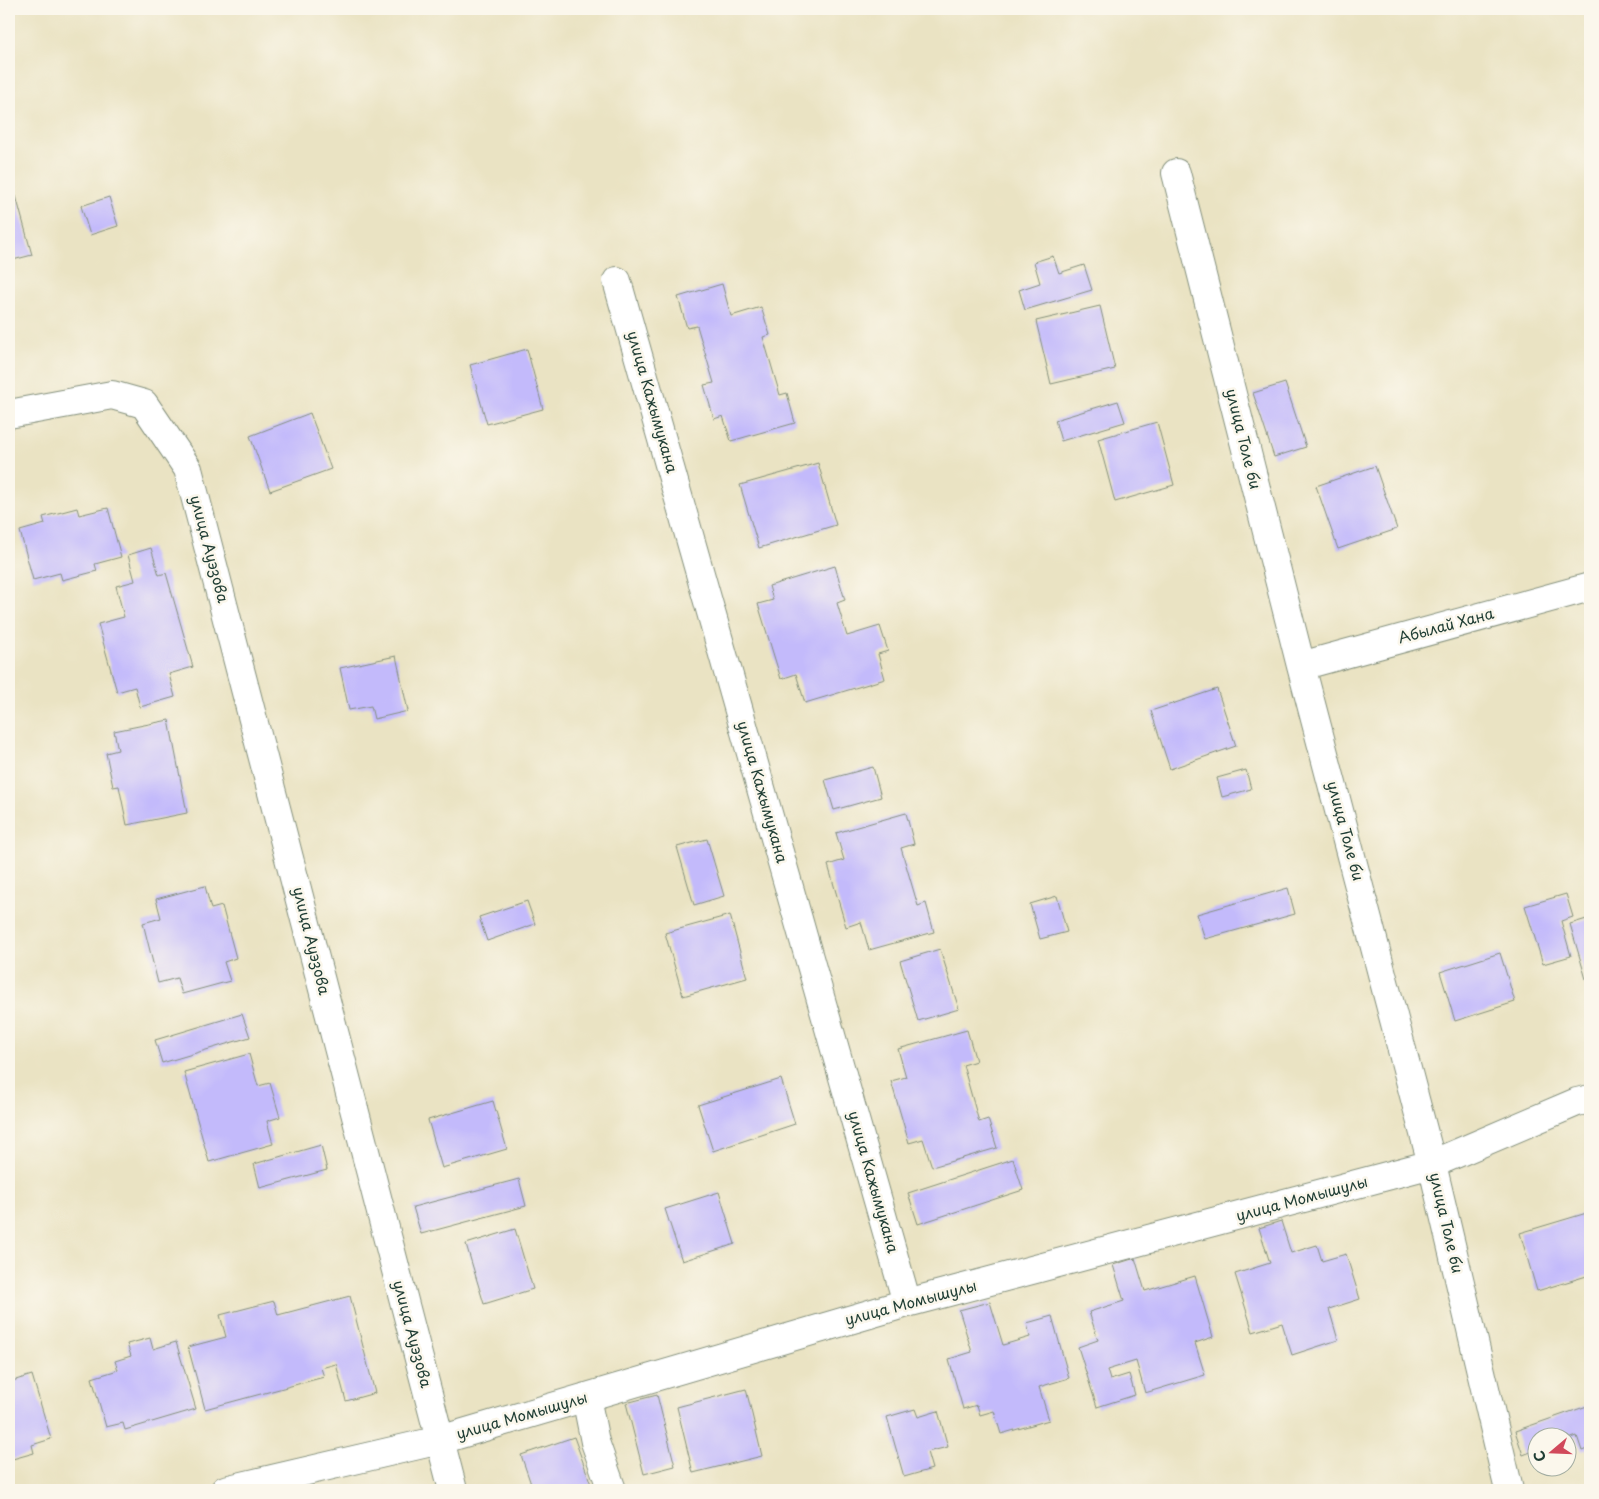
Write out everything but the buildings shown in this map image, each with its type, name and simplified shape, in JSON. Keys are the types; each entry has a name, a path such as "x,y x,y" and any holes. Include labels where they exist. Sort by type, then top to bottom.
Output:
{"street":[{"name":"улица Толе би","path":"1176,173 1301,666 1432,1164 1509,1490"},
{"name":"улица Кажымукана","path":"617,281 907,1303"},
{"name":"улица Ауэзова","path":"9,414 112,395 144,404 188,469 453,1490"},
{"name":"Абылай Хана","path":"1301,666 1590,587"},
{"name":"улица Момышулы","path":"225,1490 440,1440 907,1303 1432,1164 1590,1098"},
{"path":"586,1397 595,1442 612,1490"}]}
